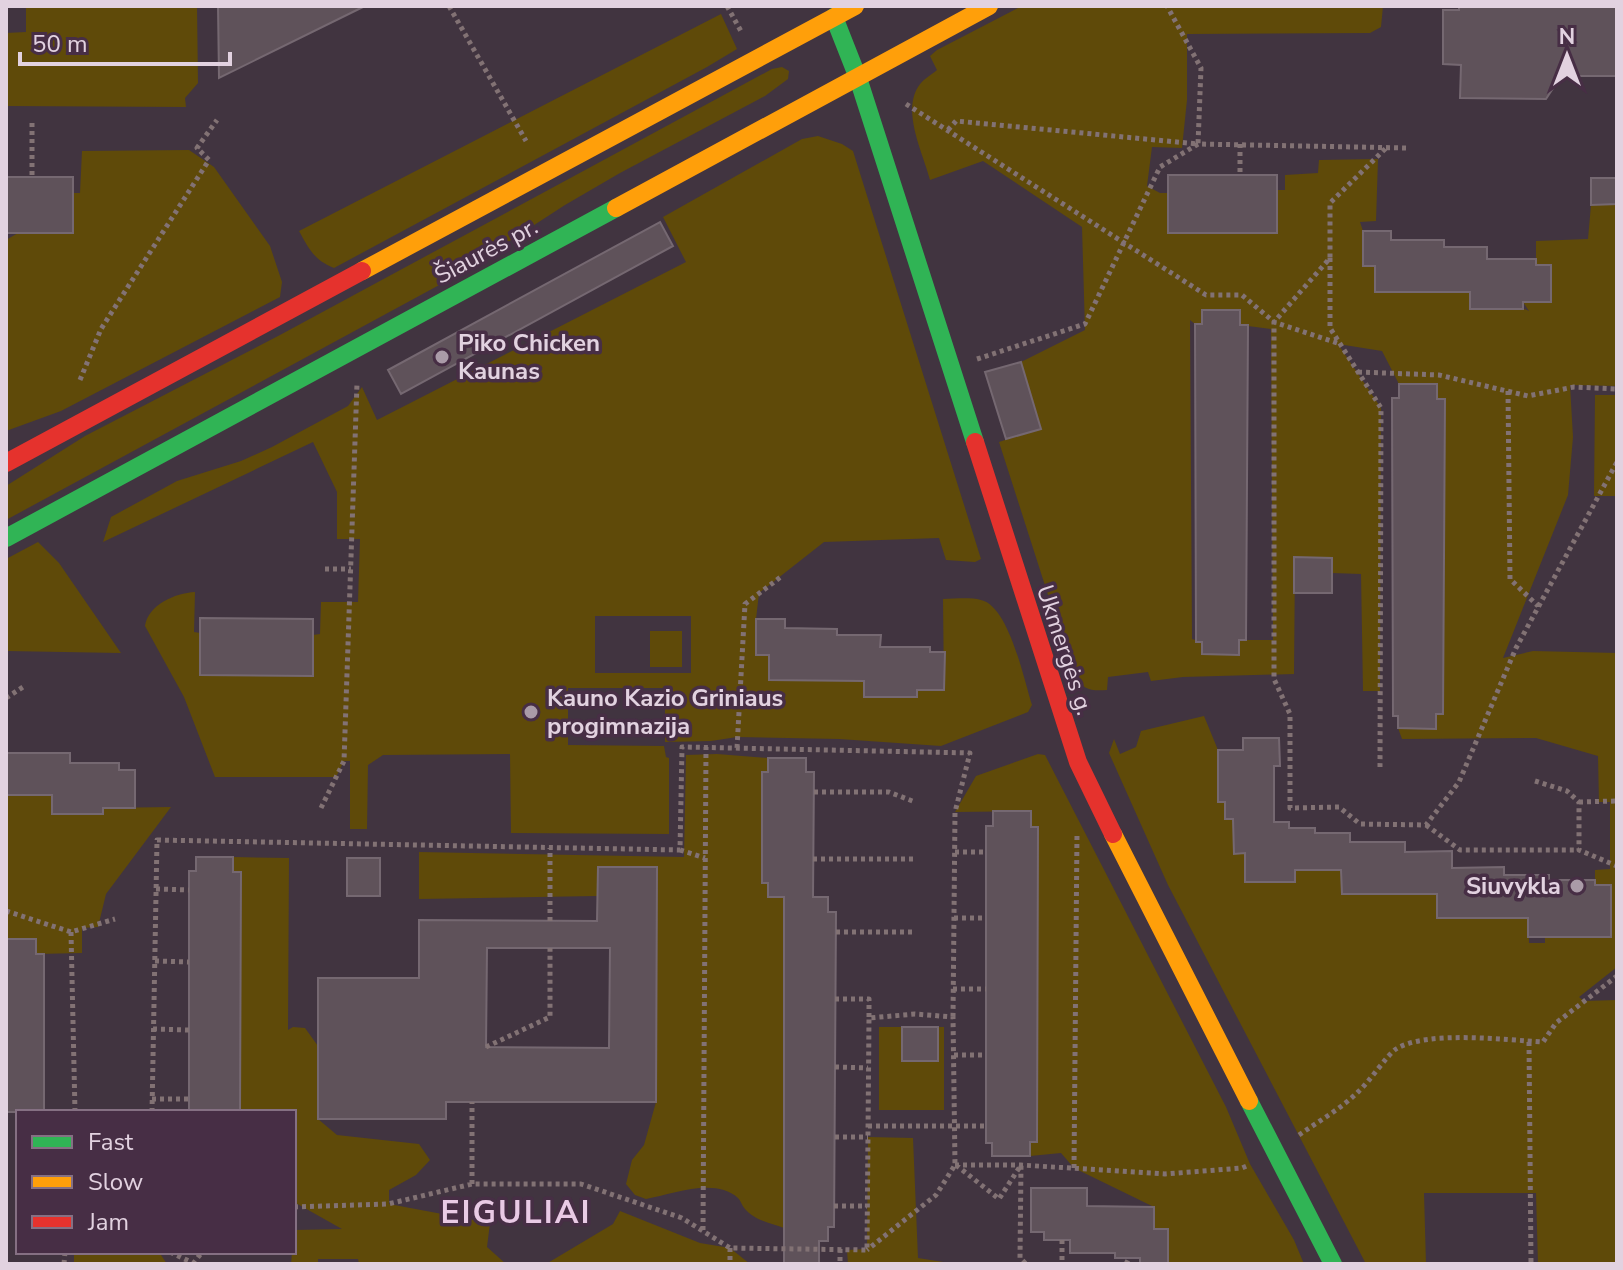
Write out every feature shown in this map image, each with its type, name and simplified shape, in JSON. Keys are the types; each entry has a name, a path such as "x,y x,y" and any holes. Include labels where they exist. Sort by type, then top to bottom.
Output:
{"main road":[{"name":"Šiaurės pr.","path":"6,463 855,6"},
{"name":"Šiaurės pr.","path":"6,538 989,6"},
{"name":"Ukmergės g.","path":"834,17 858,78 1078,762 1333,1264"}],"path":[{"path":"449,6 526,141"},
{"path":"727,6 744,36"},
{"path":"1167,6 1201,68 1198,144"},
{"path":"906,104 1206,295 1242,295 1274,322 1338,343"},
{"path":"80,380 101,329 209,160 197,148 217,120"},
{"path":"948,130 956,121 1198,144 1408,148"},
{"path":"32,123 32,177"},
{"path":"950,368 1085,324 1160,167 1198,144"},
{"path":"1240,144 1240,175"},
{"path":"1380,767 1381,408 1330,328 1330,203 1386,148"},
{"path":"1330,258 1274,322 1274,679 1290,714 1290,808 1339,807 1360,824 1426,825 1460,850 1579,850 1617,866"},
{"path":"1357,372 1439,375 1528,396 1574,387 1617,389"},
{"path":"321,808 344,761 357,378"},
{"path":"1508,391 1510,579 1538,607"},
{"path":"1426,825 1459,782 1516,648 1617,462"},
{"path":"325,569 351,569"},
{"path":"737,748 745,604 782,576"},
{"path":"6,698 26,685"},
{"path":"296,1207 388,1204 472,1184 581,1184 682,1218 730,1248 867,1250 936,1195 955,1165 955,812 970,753 682,747 680,850"},
{"path":"703,1231 706,747"},
{"path":"1535,781 1567,791 1579,802 1617,801"},
{"path":"814,792 889,792 915,802"},
{"path":"1579,802 1579,850"},
{"path":"1074,1168 1077,824"},
{"path":"152,1110 157,840 680,850 705,858"},
{"path":"550,848 550,921"},
{"path":"955,852 986,852"},
{"path":"813,859 915,859"},
{"path":"156,889 189,890"},
{"path":"6,911 71,932 115,919"},
{"path":"954,918 986,918"},
{"path":"71,932 75,1110"},
{"path":"836,932 915,932"},
{"path":"486,1047 550,1017 550,948"},
{"path":"155,961 189,962"},
{"path":"955,1165 1021,1165 1165,1174 1242,1168 1356,1095 1375,1076 1393,1050 1415,1041 1474,1038 1543,1042 1556,1023 1617,976"},
{"path":"953,989 986,989"},
{"path":"835,999 869,999 867,1250"},
{"path":"869,1018 915,1014 953,1017"},
{"path":"153,1029 189,1030"},
{"path":"1529,1042 1531,1264"},
{"path":"954,1055 986,1055"},
{"path":"835,1067 868,1068"},
{"path":"152,1099 189,1099"},
{"path":"472,1102 472,1184"},
{"path":"868,1126 986,1126"},
{"path":"835,1137 868,1137"},
{"path":"955,1165 999,1199 1021,1165"},
{"path":"1021,1165 1020,1258 1026,1264"},
{"path":"834,1206 867,1206"},
{"path":"1062,1240 1062,1264"},
{"path":"730,1248 730,1264"},
{"path":"840,1249 840,1264"},
{"path":"174,1254 193,1264"}],"shaded area":[{"path":"26,6 197,6 198,83 185,98 186,107 6,106 6,33 26,32"},
{"path":"1022,6 1383,6 1381,27 1370,33 1187,34 1187,100 1182,148 1152,147 1147,186 1160,193 1168,193 1168,233 1276,233 1277,190 1285,190 1285,175 1318,173 1319,160 1378,159 1376,221 1360,222 1363,266 1375,266 1375,292 1470,284 1529,311 1523,302 1551,301 1551,266 1536,265 1536,241 1588,239 1591,205 1617,204 1617,386 1570,385 1573,437 1568,495 1503,658 1533,651 1617,653 1617,967 1579,997 1584,1001 1617,1000 1617,1264 1538,1264 1536,1193 1424,1193 1426,1264 1366,1264 1168,885 1109,753 1114,739 1120,754 1136,747 1141,731 1204,716 1218,750 1218,802 1225,802 1225,818 1233,819 1234,853 1245,853 1246,882 1294,882 1295,870 1341,870 1342,894 1437,894 1437,918 1490,918 1528,913 1529,943 1545,943 1545,937 1611,936 1611,885 1595,885 1595,870 1610,869 1610,802 1599,802 1598,756 1536,738 1402,739 1398,728 1436,729 1436,714 1443,714 1444,536 1437,384 1399,384 1382,351 1338,344 1381,408 1380,691 1363,691 1361,574 1332,573 1332,558 1295,557 1294,674 1183,677 1151,681 1148,672 1108,677 1107,690 1084,687 1074,676 999,442 1041,428 1021,362 1085,330 1082,227 983,161 930,180 915,133 912,109 918,87 937,70 930,56","holes":["1203,310 1240,310 1240,325 1271,329 1273,640 1239,640 1239,655 1202,654 1202,642 1192,639 1190,320 1202,324"]},
{"path":"721,14 737,49 334,268 317,258 299,231"},
{"path":"782,67 789,71 788,79 765,96 565,205 454,277 6,520 6,486 85,436 280,335 772,69"},
{"path":"818,136 853,151 981,559 975,562 946,560 939,538 824,542 759,593 756,619 769,655 769,679 823,681 864,673 864,697 916,697 917,690 944,690 943,599 976,599 991,605 1007,629 1032,705 1028,712 941,746 839,739 737,737 665,742 665,688 568,688 568,745 664,746 669,758 669,834 511,833 510,754 383,755 368,765 367,829 350,829 350,761 344,761 336,777 215,777 184,697 145,626 151,612 179,595 195,592 194,632 200,633 200,675 313,676 313,635 320,634 321,602 358,602 360,539 337,539 337,492 313,442 103,542 111,517 177,481 241,461 272,447 348,406 362,387 377,420 686,262 663,217 802,139","holes":["595,616 691,616 691,673 595,673"]},
{"path":"189,150 214,167 270,246 282,282 280,297 61,411 6,431 6,240 18,233 73,233 73,193 80,193 82,151"},
{"path":"1595,395 1617,395 1617,496 1594,496"},
{"path":"38,542 59,563 121,653 6,651 6,559"},
{"path":"650,631 682,631 682,667 650,667"},
{"path":"1038,754 1045,755 1226,1107 1250,1164 1294,1240 1304,1264 1168,1264 1168,1230 1154,1229 1154,1207 1074,1168 1061,1153 1030,1156 1030,1142 1037,1142 1038,827 1031,827 1030,811 955,812 976,776"},
{"path":"686,755 768,758 768,772 762,773 762,883 768,883 790,897 784,912 783,954 790,955 784,981 784,1228 754,1216 729,1192 694,1189 646,1199 635,1195 626,1184 632,1160 644,1145 656,1102 657,868 598,867 597,896 419,899 419,852 684,857"},
{"path":"53,788 103,808 171,807 106,894 98,927 82,928 82,953 36,954 36,940 6,939 6,795"},
{"path":"233,857 289,858 288,1030 305,1028 318,1046 318,1119 337,1135 419,1144 430,1160 416,1175 389,1190 389,1204 490,1223 487,1247 506,1264 359,1264 358,1259 318,1259 318,1264 291,1264 292,1254 296,1254 296,1230 342,1229 296,1203 296,1110 240,1110 241,873 233,872"},
{"path":"879,1027 902,1027 902,1061 937,1061 938,1027 944,1027 944,1110 879,1110"},
{"path":"868,1137 913,1138 918,1258 956,1264 848,1264 847,1250 867,1249"},
{"path":"620,1211 700,1243 730,1248 750,1264 546,1264 613,1224"},
{"path":"74,1254 160,1254 167,1264 74,1264"}],"building":[{"path":"218,6 365,6 219,78"},
{"path":"1459,6 1617,6 1617,76 1561,76 1546,99 1460,98 1461,65 1443,64 1443,10 1459,10"},
{"path":"1168,175 1277,175 1277,233 1168,233"},
{"path":"6,177 73,177 73,233 6,233"},
{"path":"1591,178 1617,178 1617,204 1591,205"},
{"path":"660,222 673,246 401,394 388,370"},
{"path":"1363,231 1391,231 1391,240 1444,240 1444,247 1487,247 1487,259 1536,259 1536,265 1551,265 1551,302 1523,302 1523,309 1470,309 1470,292 1375,292 1375,266 1363,266"},
{"path":"1202,310 1240,310 1240,325 1248,325 1246,640 1239,640 1239,655 1202,654 1202,642 1196,642 1195,324 1202,324"},
{"path":"1021,362 1041,429 1006,439 985,372"},
{"path":"1399,384 1437,384 1437,399 1445,399 1443,714 1436,714 1436,729 1398,728 1398,716 1393,716 1392,398 1399,398"},
{"path":"1294,557 1332,558 1332,593 1294,593"},
{"path":"200,618 313,619 313,676 200,675"},
{"path":"756,619 785,619 785,628 837,629 837,635 881,635 880,647 930,647 930,652 945,652 944,690 917,690 917,697 864,697 864,681 769,680 769,655 756,655"},
{"path":"1243,738 1279,738 1280,766 1274,766 1274,822 1289,822 1289,828 1315,828 1315,833 1350,833 1350,842 1405,842 1405,852 1452,851 1452,868 1504,867 1504,875 1549,875 1549,880 1595,880 1595,885 1611,885 1611,937 1528,937 1528,918 1437,918 1437,894 1342,894 1341,870 1295,870 1295,882 1245,882 1245,853 1234,854 1233,819 1225,819 1225,802 1218,802 1218,750 1243,750"},
{"path":"6,753 70,753 70,763 119,763 119,770 135,770 135,808 103,808 103,814 52,814 52,795 6,795"},
{"path":"768,758 806,758 806,772 814,772 813,897 828,897 828,912 836,912 834,1227 828,1227 828,1241 819,1241 819,1264 784,1264 784,897 768,897 768,883 762,883 762,772 768,772"},
{"path":"993,811 1031,811 1031,827 1038,827 1037,1142 1030,1142 1030,1156 992,1156 992,1143 986,1143 986,826 993,826"},
{"path":"196,857 233,857 233,872 241,872 240,1110 189,1110 189,871 196,871"},
{"path":"347,858 380,858 380,896 347,896"},
{"path":"598,867 657,867 656,1102 446,1102 446,1119 318,1119 318,978 419,978 419,920 597,921","holes":["487,948 610,948 609,1048 486,1047"]},
{"path":"6,939 36,939 36,954 44,954 44,1110 6,1112"},
{"path":"902,1027 938,1027 938,1061 902,1061"},
{"path":"1031,1188 1087,1188 1087,1206 1154,1207 1154,1229 1168,1229 1168,1264 1140,1264 1140,1258 1115,1258 1115,1253 1070,1253 1070,1240 1044,1240 1044,1232 1031,1232"}],"traffic: fast":[{"path":"834,17 858,78 975,442"},
{"path":"6,538 616,208"},
{"path":"1249,1101 1333,1264"}],"traffic: slow":[{"path":"362,271 855,6"},
{"path":"616,208 989,6"},
{"path":"1113,834 1249,1101"}],"traffic: jam":[{"path":"6,463 362,271"},
{"path":"975,442 1078,762 1113,834"}],"place":[{"name":"Piko Chicken Kaunas","path":"442,357"},
{"name":"Kauno Kazio Griniaus progimnazija","path":"531,712"},
{"name":"Siuvykla","path":"1577,886"}],"district":[{"name":"EIGULIAI","path":"516,1212"}]}
